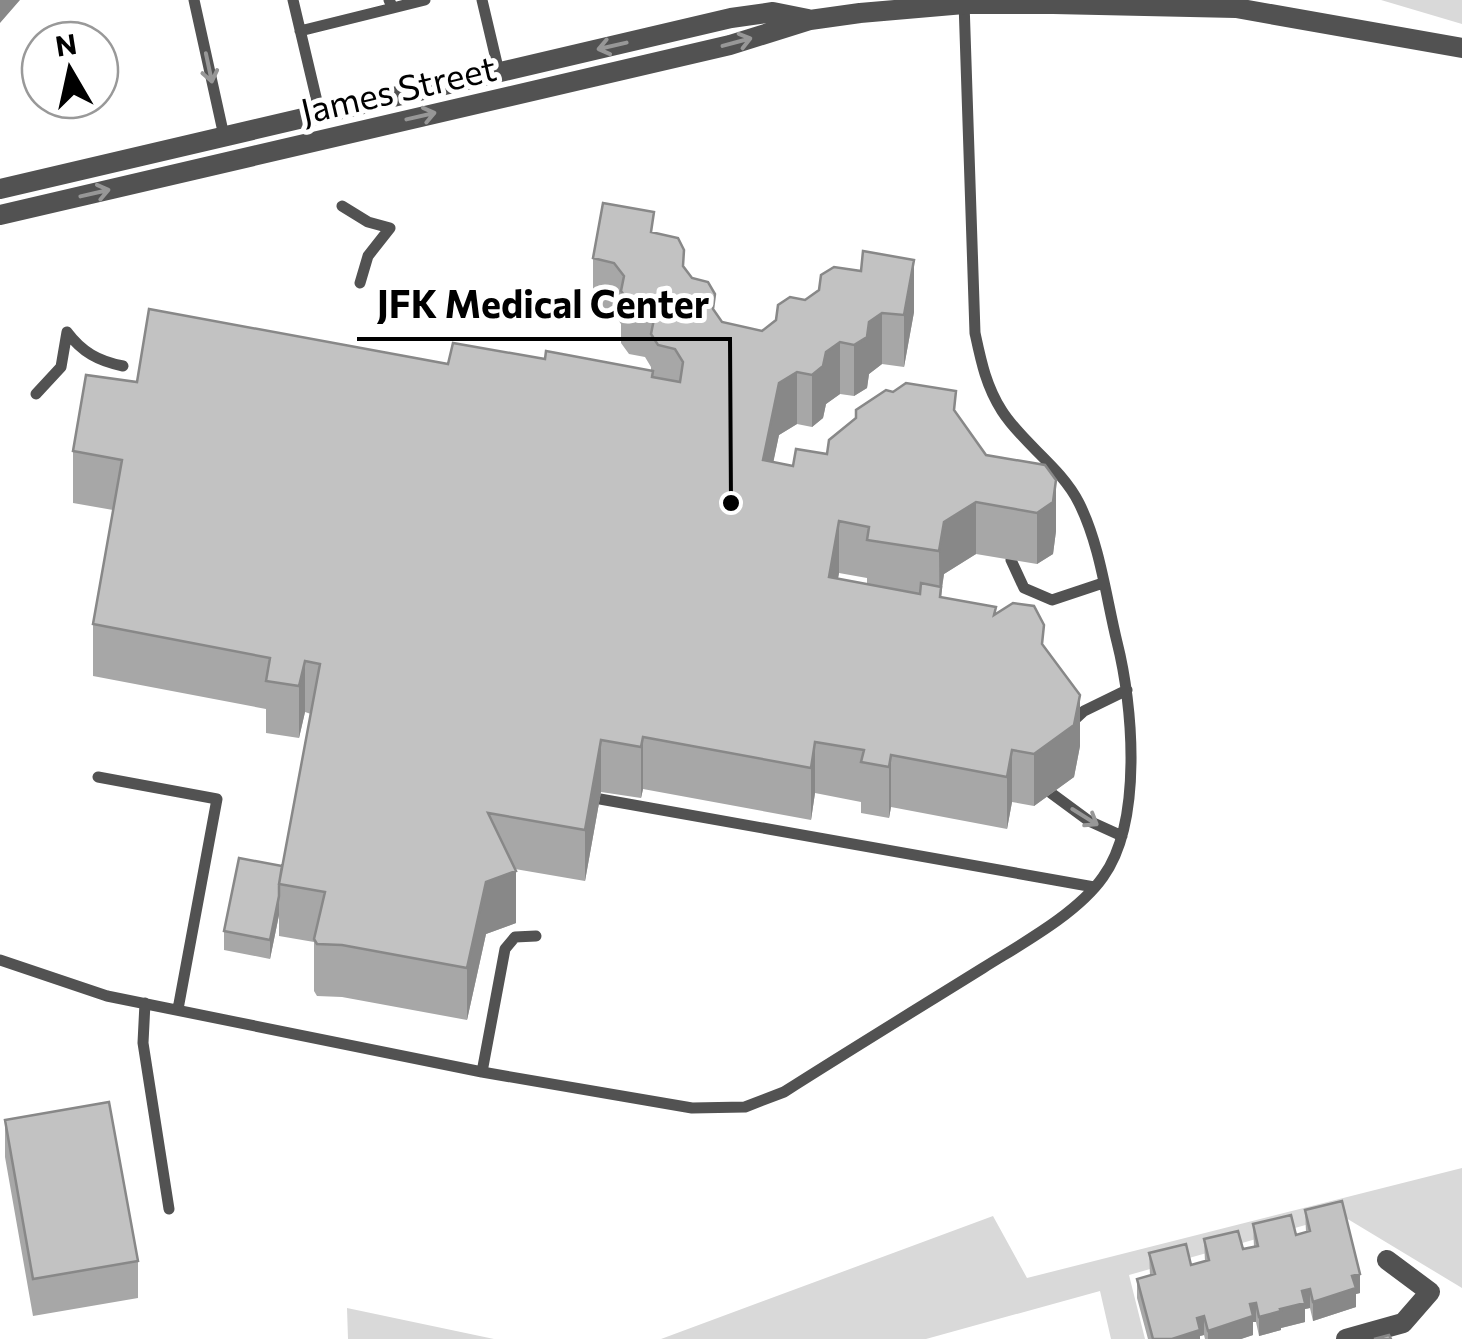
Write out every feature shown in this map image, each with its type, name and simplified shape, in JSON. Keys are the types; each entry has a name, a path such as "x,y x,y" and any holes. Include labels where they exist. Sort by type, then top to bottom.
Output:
{"street":[{"name":"James Street","path":"0,215 730,45 810,20 964,2 1236,8 1462,48"},
{"name":"James Street","path":"0,190 731,18 773,12 810,20"},
{"path":"1346,1339 1403,1323 1430,1292 1387,1260"}],"lane":[{"path":"194,0 224,136"},
{"path":"293,0 320,114"},
{"path":"300,31 391,4 425,0"},
{"path":"482,0 499,72"},
{"path":"0,960 107,996 482,1072 692,1108 745,1108 784,1092 1078,904 1103,878 1130,809 1126,690 1079,502 1003,412 984,375 975,332 964,2"},
{"path":"342,206 368,222 390,228 368,256 360,283"},
{"path":"36,394 61,367 67,332 102,362 123,366"},
{"path":"1036,476 1044,458"},
{"path":"1011,560 1024,588 1052,600 1102,583"},
{"path":"1066,727 1084,711 1126,690"},
{"path":"98,778 217,799 178,1009"},
{"path":"1051,793 1089,821 1122,836"},
{"path":"600,799 1094,887"},
{"path":"482,1072 505,950 515,938 536,936"},
{"path":"145,1003 143,1043 170,1210"}],"shaded area":[{"path":"1381,0 1462,0 1462,24"},
{"path":"1462,1168 1462,1288 1341,1215 1129,1275 1145,1339 1111,1339 1100,1291 926,1339 661,1339 993,1216 1027,1278"},
{"path":"347,1308 494,1339 348,1339"}],"building":[{"path":"603,203 654,212 651,232 678,238 684,250 683,266 692,278 708,282 715,294 713,309 722,322 762,331 776,320 778,305 790,297 805,300 819,290 821,275 834,267 861,271 863,251 914,260 904,315 882,313 869,322 867,337 854,345 840,342 826,352 823,366 812,375 797,372 779,383 763,460 793,466 796,449 827,454 829,440 856,418 856,410 886,390 893,392 906,383 956,391 954,410 986,455 1045,465 1056,480 1053,502 1037,513 976,502 944,522 939,551 867,540 869,527 839,521 829,577 920,594 921,583 941,587 940,597 996,607 994,615 1013,603 1034,606 1044,625 1042,644 1080,695 1074,725 1034,754 1012,750 1007,777 891,755 889,767 861,762 864,750 815,742 811,768 643,737 641,747 601,740 585,830 488,813 516,871 486,882 467,968 317,944 314,939 325,892 279,884 320,664 305,661 299,686 266,681 270,658 93,624 122,460 73,451 86,375 137,382 149,309 448,364 453,343 545,359 546,351 653,371 652,377 680,382 683,362 675,349 658,345 651,334 654,319 645,306 629,302 621,291 624,276 614,263 593,258"},
{"path":"239,858 282,866 270,940 224,931"},
{"path":"109,1102 138,1261 33,1279 5,1120"},
{"path":"1342,1201 1360,1274 1352,1276 1356,1288 1313,1302 1310,1289 1302,1291 1305,1303 1259,1317 1256,1303 1250,1304 1253,1316 1208,1331 1204,1316 1197,1318 1200,1330 1172,1339 1153,1339 1137,1279 1155,1274 1149,1253 1186,1244 1191,1265 1209,1260 1204,1239 1238,1231 1243,1249 1258,1246 1253,1224 1291,1215 1296,1235 1310,1231 1305,1210"}],"place":[{"name":"JFK Medical Center","path":"731,503"}]}
